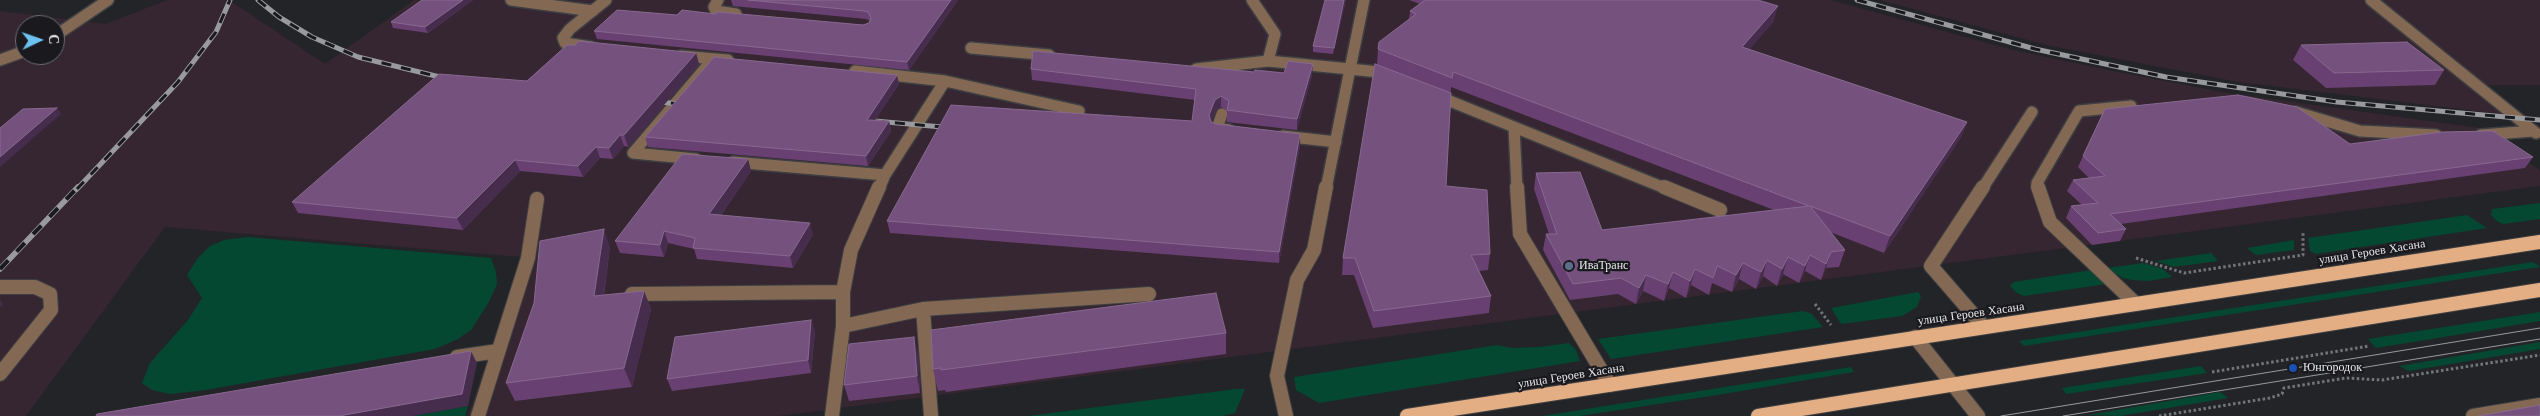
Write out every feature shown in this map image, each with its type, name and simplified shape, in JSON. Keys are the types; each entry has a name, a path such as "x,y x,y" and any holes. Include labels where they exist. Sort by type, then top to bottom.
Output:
{"main road":[{"name":"улица Героев Хасана","path":"1407,416 2540,242"},
{"path":"1758,416 2540,290"}],"street":[{"path":"65,29 108,0"},
{"path":"511,0 593,11"},
{"path":"604,48 565,43 564,38 570,29 606,0"},
{"path":"718,0 714,7 716,11 743,14"},
{"path":"1254,0 1275,34 1268,61"},
{"path":"1286,416 1276,376 1297,280 1314,250 1364,0"},
{"path":"2371,0 2537,134"},
{"path":"971,48 1060,56"},
{"path":"0,60 15,55"},
{"path":"673,55 741,61"},
{"path":"713,59 632,153 885,175"},
{"path":"1187,68 1197,70 1268,61 1378,72 1399,80"},
{"path":"846,70 945,81 1079,111"},
{"path":"832,416 843,326 842,292 851,250 885,175 945,81"},
{"path":"1424,90 1720,210"},
{"path":"2136,304 2050,222 2038,183 2080,111 2147,105"},
{"path":"2286,109 2360,131 2447,136"},
{"path":"1984,327 1931,266 2032,112"},
{"path":"1222,114 1217,128 1237,130"},
{"path":"1514,127 1520,234 1610,385"},
{"path":"1266,134 1336,142"},
{"path":"2466,136 2537,134"},
{"path":"478,416 528,258 537,200"},
{"path":"0,287 35,287 50,294 51,310 0,374"},
{"path":"632,294 842,292"},
{"path":"843,326 923,308 1149,294"},
{"path":"923,308 931,416"},
{"path":"1916,337 1978,416"},
{"path":"439,360 498,350"},
{"path":"2473,416 2540,405"}],"path":[{"path":"2136,258 2184,273 2285,258 2303,255 2303,233"},
{"path":"1815,304 1831,325"},
{"path":"2212,372 2368,346"},
{"path":"2159,416 2270,398 2282,394 2284,388 2302,385 2346,378 2382,380 2540,355"}],"shaded area":[{"path":"167,0 229,0 325,64 414,0 1831,0 2013,50 2113,71 2222,92 2479,128 2540,170 2540,186 779,416 468,416 521,257 165,227 26,416 0,416 0,11 33,15 15,15 15,65 65,65 65,19 106,24"},
{"path":"1880,0 2540,0 2540,85 2466,85 2501,114 2238,82 2046,45"}],"green space":[{"path":"2540,203 2540,219 2504,224 2498,222 2491,215 2492,209"},
{"path":"2467,215 2487,228 2316,254 2310,251 2308,238"},
{"path":"248,237 491,258 496,272 497,284 489,302 471,330 458,339 435,349 206,390 170,394 152,390 142,383 150,363 188,320 202,298 187,275 197,259 210,246 224,240"},
{"path":"2294,240 2294,250 2256,255 2247,248"},
{"path":"2211,253 2218,261 2174,267 2156,261"},
{"path":"2533,262 2540,267 2024,346 2019,341"},
{"path":"2144,263 2163,269 2172,277 2148,281 2132,280 2123,278 2106,268"},
{"path":"2092,270 2107,284 2024,296 2017,293 2010,286 2014,282"},
{"path":"1918,292 1921,296 1917,307 1902,316 1841,324 1831,308"},
{"path":"1803,311 1812,314 1823,327 1611,359 1598,339"},
{"path":"2540,312 2540,321 2376,348 2368,339"},
{"path":"2540,342 2540,349 2409,371 2399,366"},
{"path":"1569,343 1576,350 1580,361 1319,403 1296,390 1294,377 1497,345 1512,348"},
{"path":"2201,366 2207,373 2066,394 2062,388"},
{"path":"1851,367 1854,372 1717,395 1580,416 1542,416"},
{"path":"1245,389 1235,413 1222,416 1028,416"},
{"path":"2220,392 2228,398 2120,416 2088,415"},
{"path":"468,406 465,416 413,416"}],"building":[{"path":"422,0 463,0 425,27 391,22"},
{"path":"748,0 951,0 907,62 594,31 617,10 677,15 682,10 715,14 718,12 863,25 869,23 871,18 868,12 864,11"},
{"path":"1325,0 1344,0 1334,48 1313,46"},
{"path":"1425,0 1758,0 1778,6 1742,47 1967,122 1890,236 1810,206 1845,250 1831,252 1826,264 1810,255 1805,266 1788,257 1782,269 1767,260 1761,272 1743,263 1736,275 1717,266 1713,278 1695,269 1690,281 1673,272 1668,284 1646,275 1639,288 1621,278 1573,284 1546,234 1557,234 1536,173 1580,172 1602,230 1809,206 1453,72 1452,78 1378,49 1379,42 1416,14 1410,11"},
{"path":"579,41 696,53 624,135 620,135 609,148 596,147 578,166 515,160 457,218 292,202 439,74 527,81 567,45 575,45"},
{"path":"2407,42 2444,70 2334,73 2301,45"},
{"path":"1033,51 1254,72 1255,70 1284,73 1288,61 1313,64 1297,119 1227,110 1229,101 1221,96 1215,100 1209,115 1211,122 1216,124 1300,134 1279,252 887,221 951,105 1192,121 1196,89 1031,69"},
{"path":"714,57 897,75 867,120 889,121 866,156 645,137"},
{"path":"1375,64 1451,93 1446,186 1487,190 1490,254 1471,255 1491,296 1374,311 1355,258 1343,258"},
{"path":"2238,95 2297,107 2350,144 2442,132 2493,131 2533,157 2110,214 2126,229 2098,233 2071,206 2098,203 2073,180 2105,176 2083,156 2105,109"},
{"path":"57,108 0,157 0,128 23,109"},
{"path":"682,154 748,159 709,214 810,223 790,256 693,248 695,238 664,231 660,245 615,241"},
{"path":"604,229 594,296 644,291 624,368 506,383 534,303 540,241"},
{"path":"1216,293 1226,333 941,370 941,368 933,369 931,330"},
{"path":"811,320 808,360 667,379 675,337"},
{"path":"914,337 917,376 844,385 849,344"},
{"path":"471,351 462,394 339,416 96,416 97,414"},
{"path":"2540,405 2540,416 2479,416"}],"tram line":[{"path":"2001,416 2540,328"},
{"path":"2063,416 2540,339"}],"railway":[{"path":"77,189 178,82 216,32 230,0"},
{"path":"258,0 279,17 312,37 358,57 448,79"},
{"path":"1857,0 2035,49 2166,77 2337,102 2540,120"},
{"path":"651,101 689,105"},
{"path":"875,121 953,128"},
{"path":"0,269 78,187"}],"place":[{"name":"ИваТранс","path":"1569,266"},
{"name":"Юнгородок","path":"2293,368"}]}
